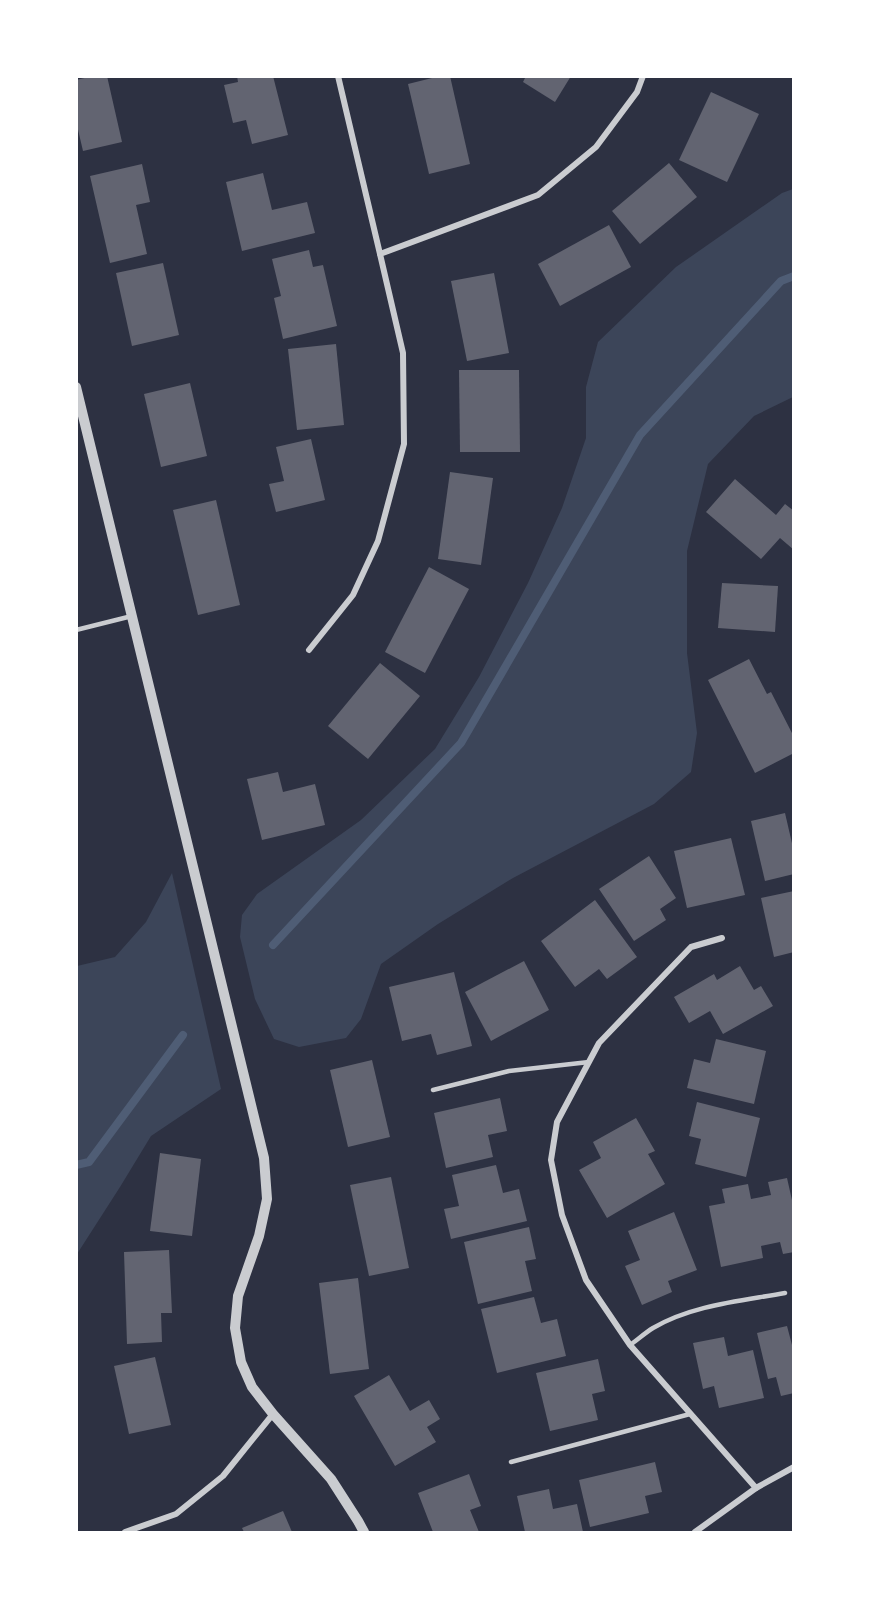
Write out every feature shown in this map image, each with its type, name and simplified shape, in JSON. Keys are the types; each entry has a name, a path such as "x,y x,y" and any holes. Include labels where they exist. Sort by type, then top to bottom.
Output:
{"street":[{"path":"309,650 353,595 378,541 404,444 403,353 338,76"},
{"path":"380,254 538,195 596,147 637,92 643,76"},
{"path":"76,387 264,1158 267,1199 260,1236 238,1296 235,1328 241,1362 252,1387 331,1479 364,1533"},
{"path":"722,938 691,947 599,1043 557,1122 551,1160 562,1215 586,1280 630,1345 756,1488"},
{"path":"125,1533 176,1514 223,1476 273,1414"},
{"path":"695,1533 756,1488 794,1467"}],"lane":[{"path":"76,630 132,616"},
{"path":"433,1090 509,1071 589,1062"},
{"path":"630,1345 653,1328 683,1314 716,1305 785,1293"},
{"path":"511,1462 690,1414"}],"shaded area":[{"path":"793,189 793,397 754,416 708,464 687,551 687,653 697,733 691,772 654,804 513,878 438,924 381,964 361,1019 346,1038 299,1047 274,1039 255,999 240,937 242,915 257,894 361,820 435,749 479,677 528,583 562,508 586,438 586,387 598,342 676,267 782,193"},
{"path":"172,873 221,1089 151,1136 77,1254 77,966 115,957 146,922"}],"building":[{"path":"107,76 122,142 83,151 76,121 76,80"},
{"path":"237,76 273,76 288,135 252,144 246,120 233,123 224,85 238,82"},
{"path":"440,76 450,76 470,164 429,174 408,84"},
{"path":"526,76 571,76 555,102 523,82"},
{"path":"711,92 759,114 727,182 679,160"},
{"path":"669,163 697,197 640,244 612,211"},
{"path":"142,164 150,202 136,205 147,254 110,263 90,176"},
{"path":"263,173 272,210 307,202 315,233 242,251 226,182"},
{"path":"609,225 631,267 560,306 538,264"},
{"path":"309,250 313,267 323,265 337,326 283,339 274,298 281,296 272,259"},
{"path":"163,263 179,335 132,346 116,273"},
{"path":"494,273 509,353 467,361 451,281"},
{"path":"336,344 344,425 297,430 288,349"},
{"path":"459,370 519,370 520,452 460,452"},
{"path":"190,383 207,456 161,467 144,394"},
{"path":"311,439 325,500 276,512 269,484 284,481 276,447"},
{"path":"450,472 493,478 481,565 438,559"},
{"path":"735,479 776,515 785,504 794,511 794,550 780,538 761,559 706,512"},
{"path":"216,500 240,605 198,615 173,510"},
{"path":"429,567 469,589 425,673 385,652"},
{"path":"722,583 778,586 775,632 718,628"},
{"path":"749,659 767,694 771,692 794,737 794,753 755,773 708,680"},
{"path":"380,663 420,696 368,759 328,726"},
{"path":"278,772 283,792 315,784 325,825 262,840 247,779"},
{"path":"785,813 794,852 794,874 765,881 751,821"},
{"path":"731,838 745,895 687,908 674,851"},
{"path":"649,856 676,898 660,909 666,920 634,941 599,889"},
{"path":"794,891 794,952 774,957 761,898"},
{"path":"595,900 637,957 607,979 599,969 575,987 541,941"},
{"path":"524,961 549,1010 491,1041 465,992"},
{"path":"740,966 754,990 761,986 773,1006 723,1034 710,1011 689,1023 674,997 714,974 717,980"},
{"path":"454,972 472,1046 437,1055 431,1034 402,1041 389,987"},
{"path":"716,1039 766,1051 754,1104 687,1088 694,1059 710,1063"},
{"path":"372,1060 390,1137 348,1147 330,1070"},
{"path":"500,1098 507,1131 488,1135 493,1157 446,1168 434,1113"},
{"path":"697,1102 760,1118 746,1177 695,1164 701,1139 689,1136"},
{"path":"636,1118 655,1151 648,1154 665,1184 607,1218 579,1170 601,1158 593,1142"},
{"path":"160,1153 201,1159 192,1236 150,1231"},
{"path":"496,1165 503,1193 519,1189 527,1221 451,1239 444,1209 459,1206 452,1175"},
{"path":"391,1177 409,1268 369,1276 350,1185"},
{"path":"787,1178 794,1209 794,1252 783,1254 780,1242 761,1246 763,1258 721,1267 709,1206 725,1203 722,1189 748,1184 751,1199 771,1195 768,1182"},
{"path":"674,1212 697,1270 668,1281 672,1292 642,1305 625,1266 640,1260 628,1231"},
{"path":"529,1227 536,1259 525,1261 532,1291 478,1304 464,1242"},
{"path":"169,1250 172,1313 161,1313 162,1342 127,1344 124,1252"},
{"path":"358,1278 369,1369 330,1374 319,1283"},
{"path":"534,1297 541,1323 557,1319 566,1356 497,1373 481,1309"},
{"path":"787,1326 792,1345 794,1345 794,1393 781,1396 776,1377 768,1379 757,1333"},
{"path":"724,1337 728,1356 753,1350 764,1398 719,1408 714,1386 703,1389 693,1343"},
{"path":"155,1357 171,1425 129,1434 114,1366"},
{"path":"598,1359 605,1391 592,1394 598,1420 550,1431 536,1373"},
{"path":"389,1375 410,1411 429,1400 440,1419 427,1427 436,1442 395,1466 354,1396"},
{"path":"655,1462 662,1492 645,1496 649,1513 590,1527 579,1480"},
{"path":"469,1474 481,1506 470,1510 479,1532 433,1532 418,1493"},
{"path":"549,1489 553,1509 577,1504 583,1532 525,1532 517,1496"},
{"path":"283,1511 292,1532 244,1532 242,1528"}],"waterway":[{"path":"273,945 461,743 640,435 781,281 794,276"},
{"path":"76,1165 89,1162 183,1035"}]}
